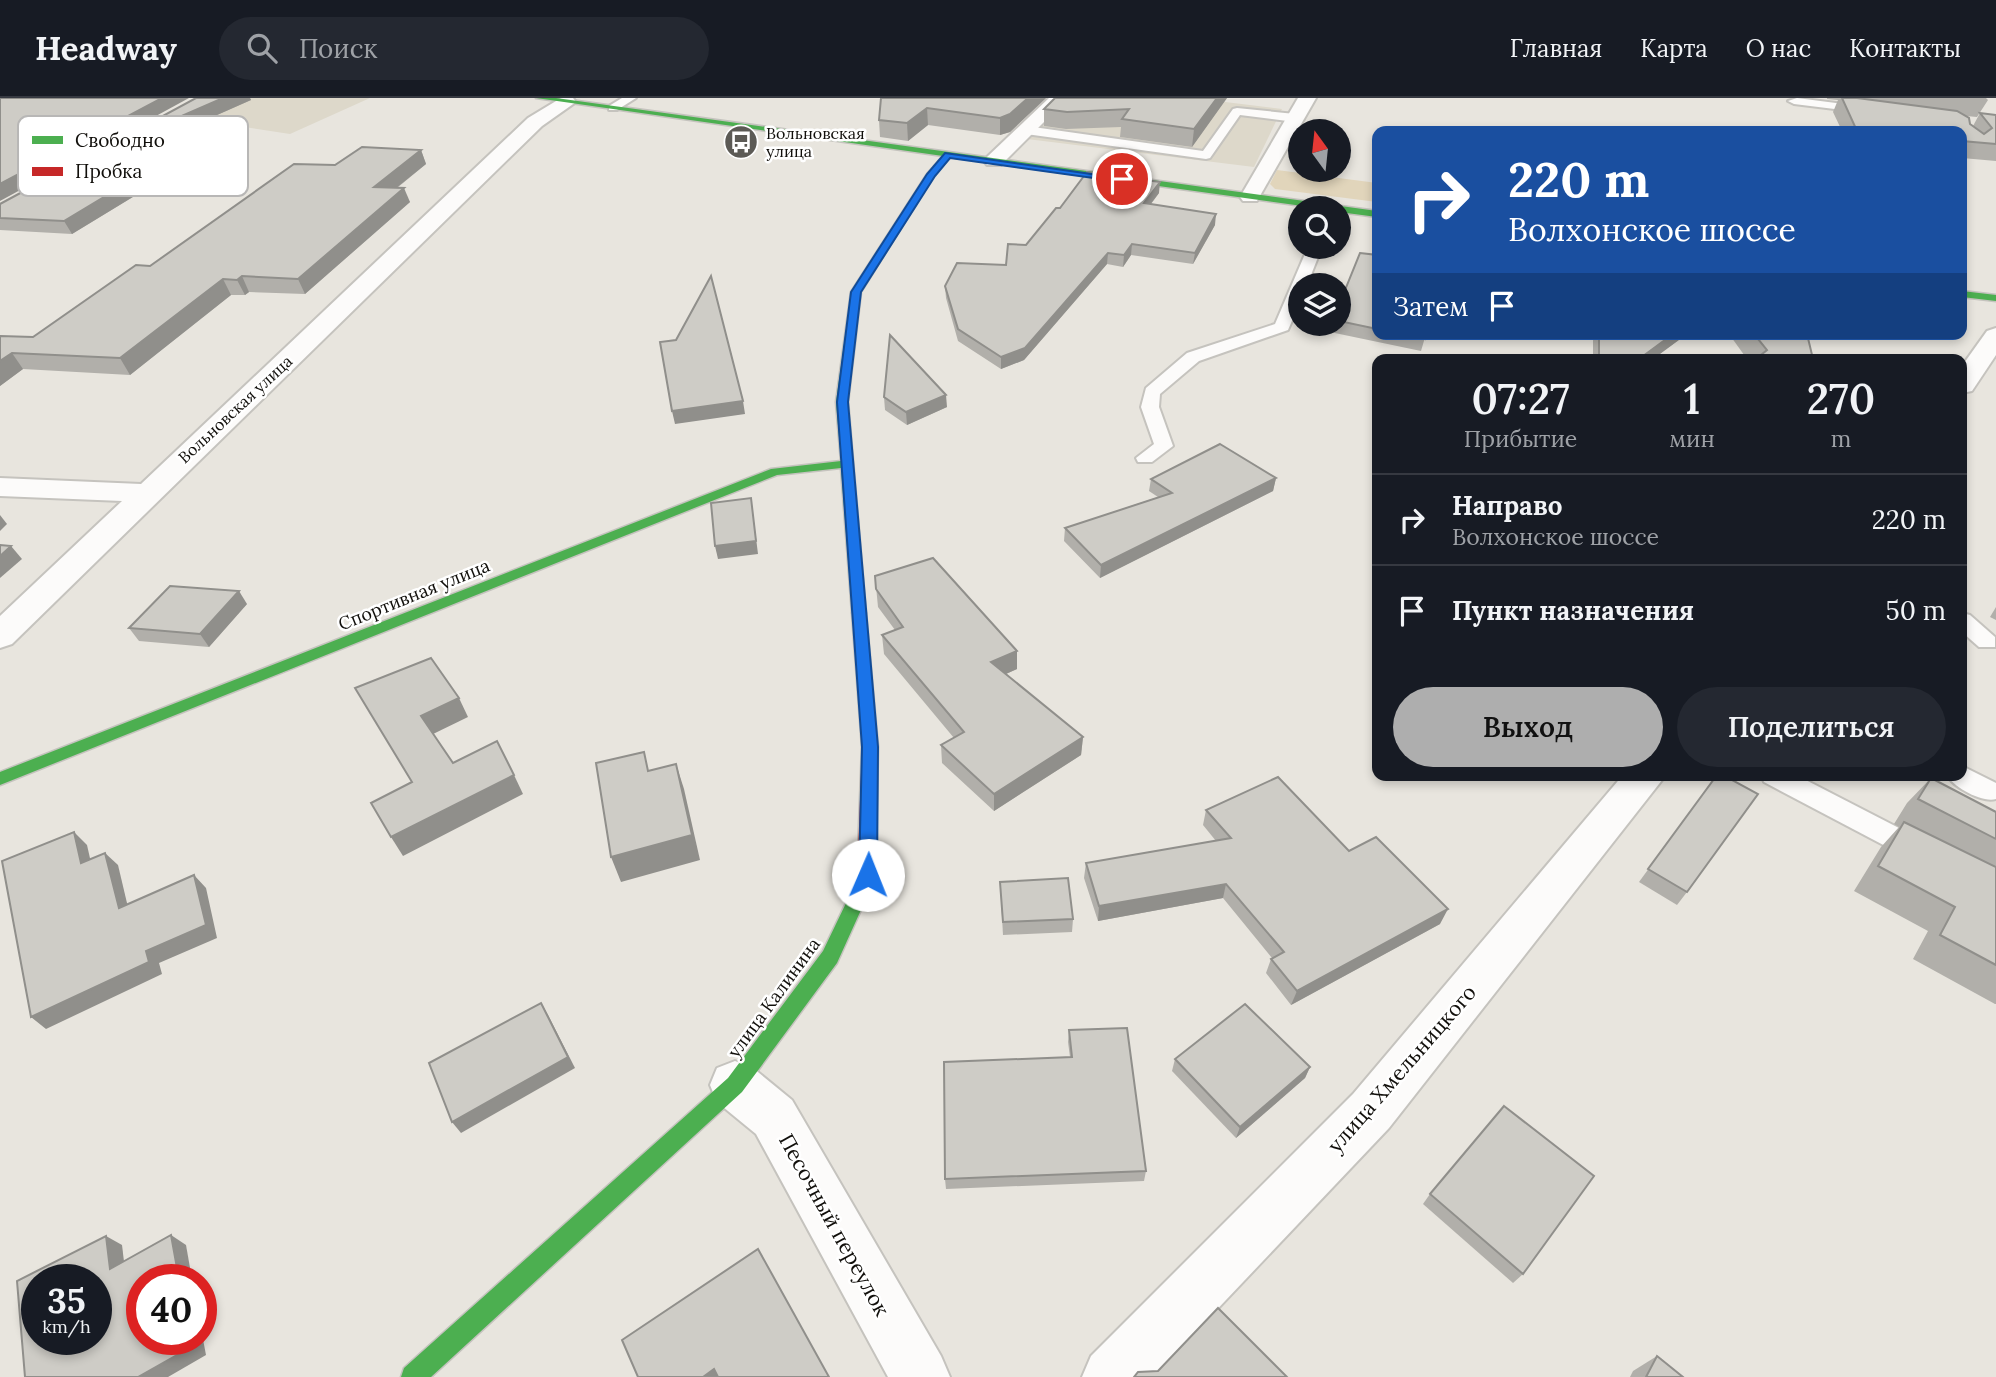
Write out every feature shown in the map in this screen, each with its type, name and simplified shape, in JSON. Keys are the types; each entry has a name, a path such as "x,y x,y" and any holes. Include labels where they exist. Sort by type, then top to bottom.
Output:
{"street":[{"path":"540,98 1288,202"},
{"path":"994,162 1059,98"},
{"path":"1250,197 1307,98"},
{"name":"Вольновская улица","path":"0,636 535,122 567,102"},
{"name":"улица Калинина","path":"413,1377 735,1085 830,957 868,875 870,747 842,402 856,292 931,174 948,155"},
{"path":"1351,211 1372,213"},
{"path":"1967,295 1996,300"},
{"path":"1967,378 1996,336"},
{"name":"Спортивная улица","path":"0,779 775,472 846,464"},
{"path":"0,487 147,492"},
{"name":"улица Хмельницкого","path":"1112,1377 1371,1111 1641,781"},
{"name":"Песочный переулок","path":"735,1085 774,1117 920,1377"}],"lane":[{"path":"613,108 630,98"},
{"path":"1794,101 1886,113"},
{"path":"1026,130 1206,155 1237,111 1295,118"},
{"path":"1145,458 1164,446 1150,407 1152,392 1193,357 1282,327 1310,259"},
{"path":"1967,624 1987,642"},
{"path":"1967,779 1990,791"},
{"path":"1785,781 1941,862"}],"shaded area":[{"path":"218,98 370,98 290,134 248,128 248,116 181,116"},
{"path":"1068,98 1193,98 1282,109 1254,167 1027,139"},
{"path":"1277,170 1288,171 1288,182 1351,182 1351,180 1372,182 1372,201 1351,199 1351,196 1275,189 1270,184"}],"building":[{"path":"0,98 162,98 128,116 18,116 18,174 0,184"},
{"path":"196,98 223,98 184,115 192,116 163,116"},
{"path":"881,98 1028,98 1010,114 1000,118 927,108 907,123 879,120"},
{"path":"1055,98 1217,98 1194,129 1122,119 1129,109 1067,112 1044,109"},
{"path":"1842,98 1957,111 1969,118 1970,124 1984,134 1992,128 1980,113 1996,115 1996,144 1967,141 1967,126 1855,126"},
{"path":"362,147 421,150 374,187 404,188 298,279 242,276 237,280 223,279 120,358 12,353 0,361 0,336 33,337 136,265 150,266 294,164 335,165"},
{"path":"1087,172 1160,182 1144,203 1216,214 1195,253 1132,244 1124,255 1108,253 1025,348 1001,357 958,329 945,286 957,263 1006,265 1008,244 1026,245 1056,208 1060,208"},
{"path":"18,194 106,196 64,221 0,218 0,204"},
{"path":"1360,253 1372,254 1372,328 1351,324 1351,275"},
{"path":"711,276 743,401 672,411 660,342 676,340"},
{"path":"890,335 946,395 906,412 884,397"},
{"path":"1599,340 1665,340 1646,354 1599,354"},
{"path":"1759,340 1808,340 1812,354 1762,354 1767,350"},
{"path":"1220,444 1276,478 1101,565 1065,528 1172,493 1151,479"},
{"path":"751,498 756,541 715,546 711,503"},
{"path":"0,545 11,546 0,556"},
{"path":"933,558 1017,651 991,662 1083,737 994,794 941,745 964,732 882,635 903,627 876,589 875,576"},
{"path":"170,586 239,591 200,634 129,628"},
{"path":"431,658 459,698 421,716 453,763 497,741 514,775 391,837 371,803 412,782 355,688"},
{"path":"644,752 648,771 676,764 692,835 611,857 596,763"},
{"path":"1278,777 1349,851 1376,837 1448,909 1297,991 1271,959 1284,952 1226,884 1099,906 1086,863 1231,838 1206,810"},
{"path":"1713,781 1734,781 1758,794 1687,892 1648,869"},
{"path":"1929,781 1937,781 1996,812 1996,839 1918,799"},
{"path":"1904,822 1996,867 1996,965 1940,935 1955,907 1878,866"},
{"path":"74,832 81,863 105,853 119,908 194,875 206,925 146,951 149,962 31,1017 2,861"},
{"path":"1068,878 1073,919 1003,922 1000,882"},
{"path":"541,1003 568,1057 452,1122 429,1063"},
{"path":"1245,1004 1310,1067 1240,1127 1175,1059"},
{"path":"1127,1028 1146,1171 945,1179 944,1062 1072,1057 1069,1030"},
{"path":"1504,1106 1594,1176 1523,1274 1430,1194"},
{"path":"171,1235 176,1264 126,1264 126,1355 177,1355 138,1377 25,1377 23,1355 112,1355 112,1268"},
{"path":"106,1236 109,1264 51,1264"},
{"path":"758,1249 829,1377 718,1377 714,1369 703,1377 638,1377 622,1340"},
{"path":"21,1279 21,1329 17,1281"},
{"path":"1218,1308 1287,1377 1134,1377 1138,1372 1158,1371"},
{"path":"1657,1356 1683,1377 1646,1377"}],"traffic: fast":[{"path":"540,98 1288,202"},
{"path":"859,613 842,402 856,292 931,174 948,155"},
{"path":"1351,211 1372,213"},
{"path":"1967,295 1996,298"},
{"path":"0,779 775,472 846,464"},
{"path":"413,1377 735,1085 830,957 866,879"}],"traffic: jam":[{"path":"859,613 870,747 866,879"}],"place":[{"name":"Вольновская улица","path":"741,142"}],"route":[{"path":"868,875 870,747 842,402 856,292 931,174 948,155 1122,179"}]}
